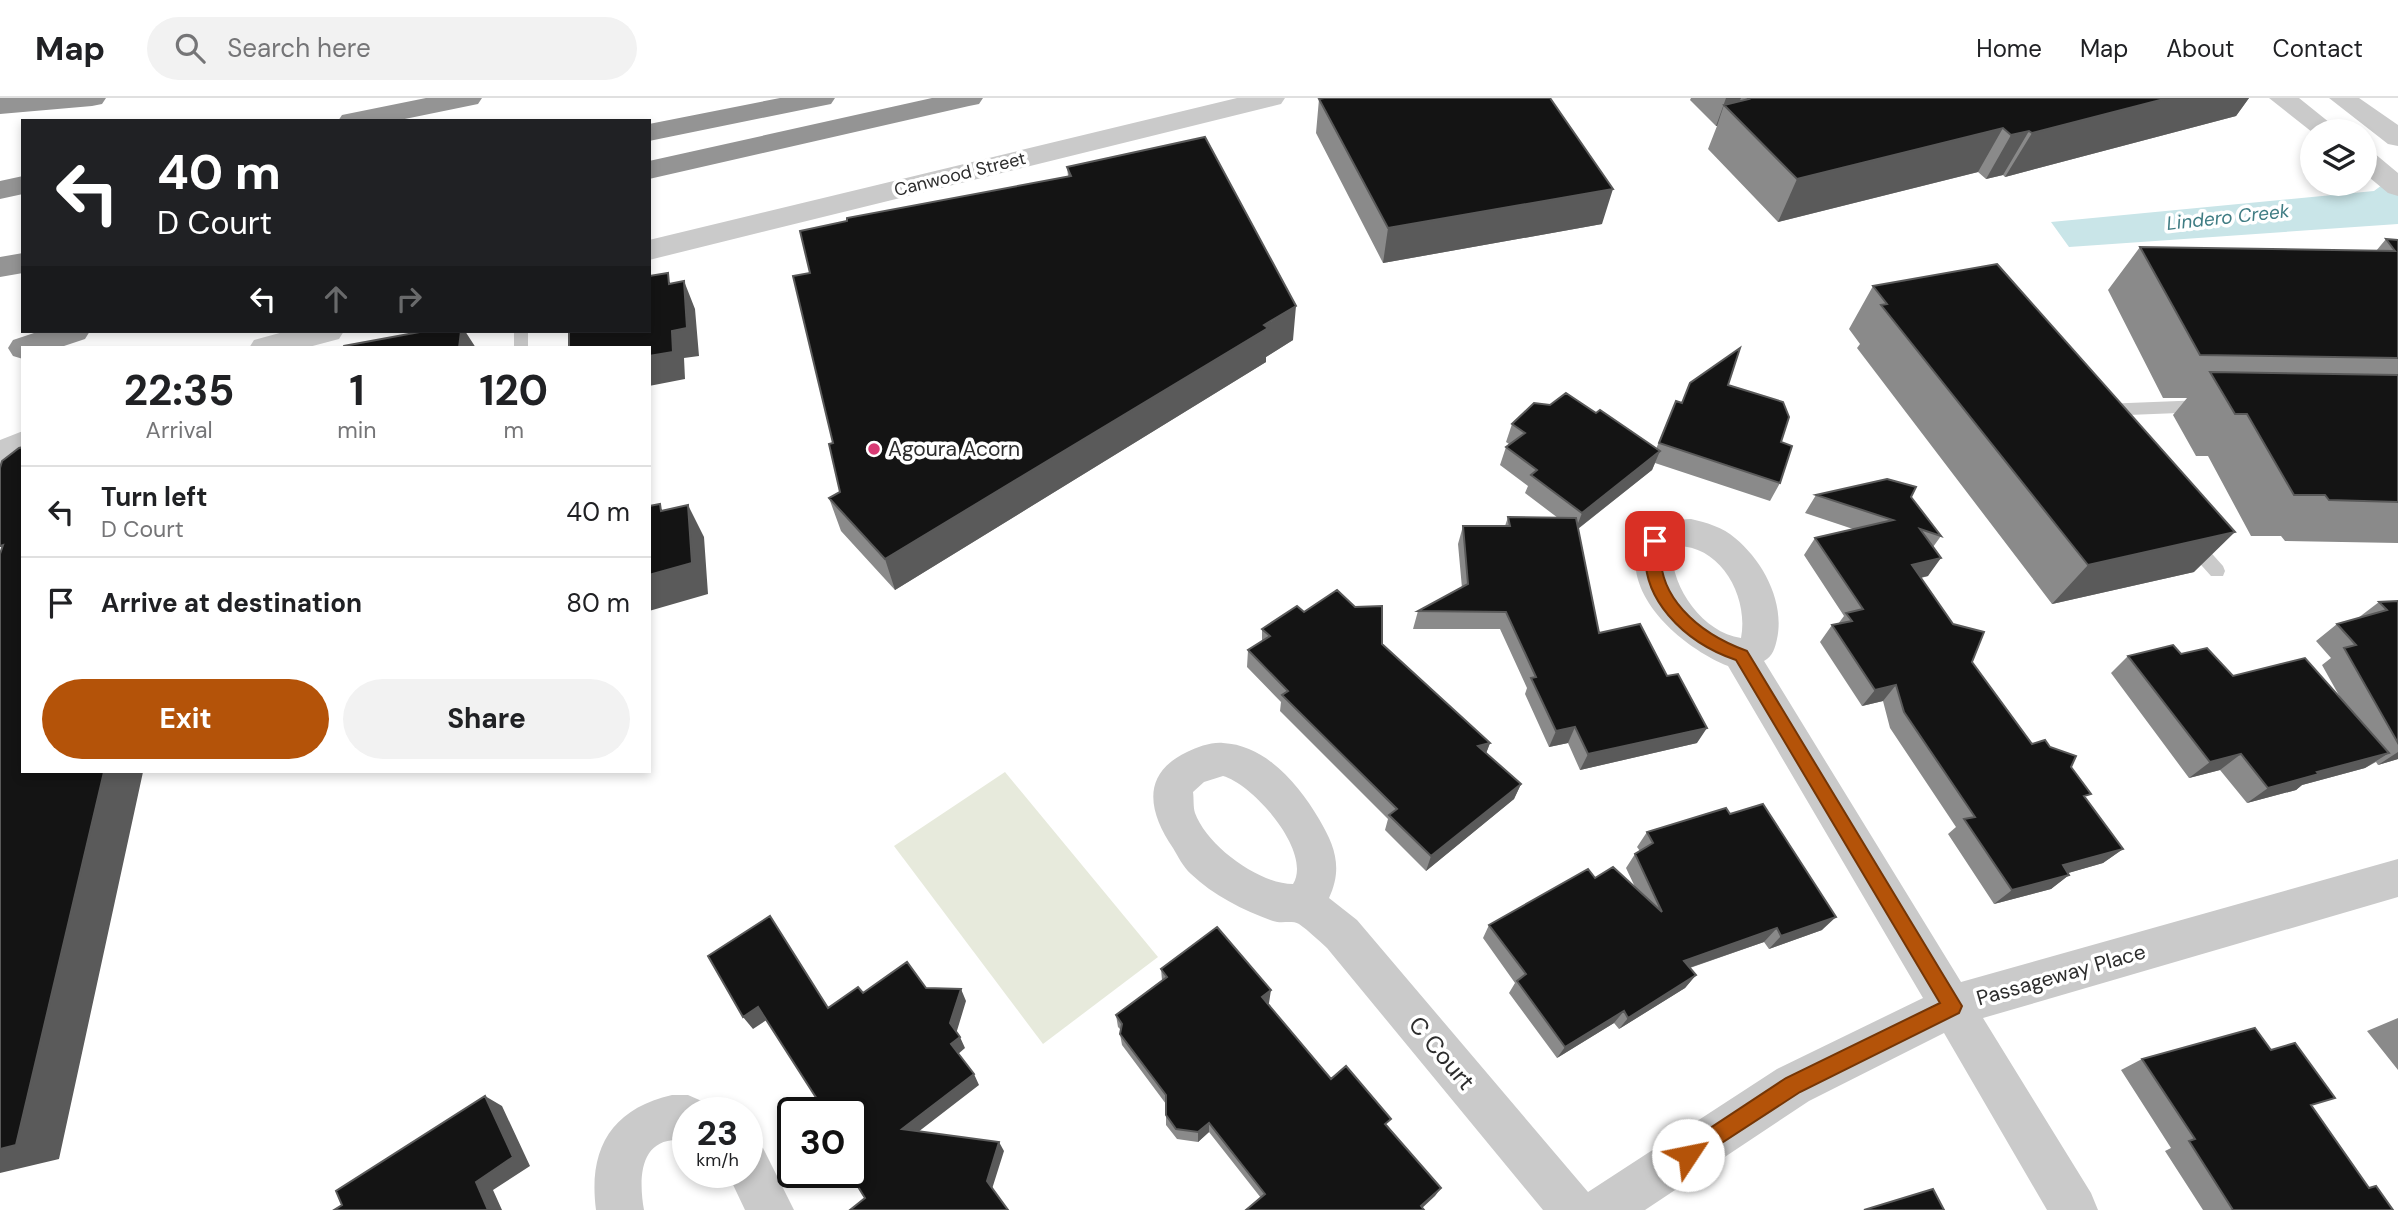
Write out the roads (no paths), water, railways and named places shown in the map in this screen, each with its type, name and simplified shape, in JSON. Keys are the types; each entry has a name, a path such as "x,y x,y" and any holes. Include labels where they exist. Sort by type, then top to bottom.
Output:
{"highway":[{"path":"0,106 92,98"},
{"path":"362,119 468,98"},
{"path":"651,134 821,98"},
{"path":"651,170 969,98"},
{"path":"0,190 21,186"},
{"path":"0,267 21,262"},
{"path":"29,346 68,333"},
{"path":"0,357 21,349"}],"street":[{"name":"Canwood Street","path":"651,250 1270,98"},
{"path":"2282,98 2311,119"},
{"path":"2342,98 2398,138"},
{"path":"272,346 321,333"},
{"path":"0,455 21,445"},
{"path":"1741,655 2074,1210"},
{"name":"Passageway Place","path":"1603,1210 1793,1085 1952,1006 2398,878"},
{"name":"C Court","path":"1304,903 1342,934 1573,1210"},
{"path":"620,1210 617,1192 623,1149 638,1128 672,1117"},
{"path":"759,1188 770,1210"}],"lane":[{"path":"2092,422 2085,411 2168,406 2222,407"},
{"path":"2182,532 2217,571"}],"water":[{"name":"Lindero Creek","path":"2398,173 2398,224 2069,247 2051,222 2322,196 2377,196 2377,189"}],"place":[{"name":"Agoura Acorn","path":"874,449"}]}
